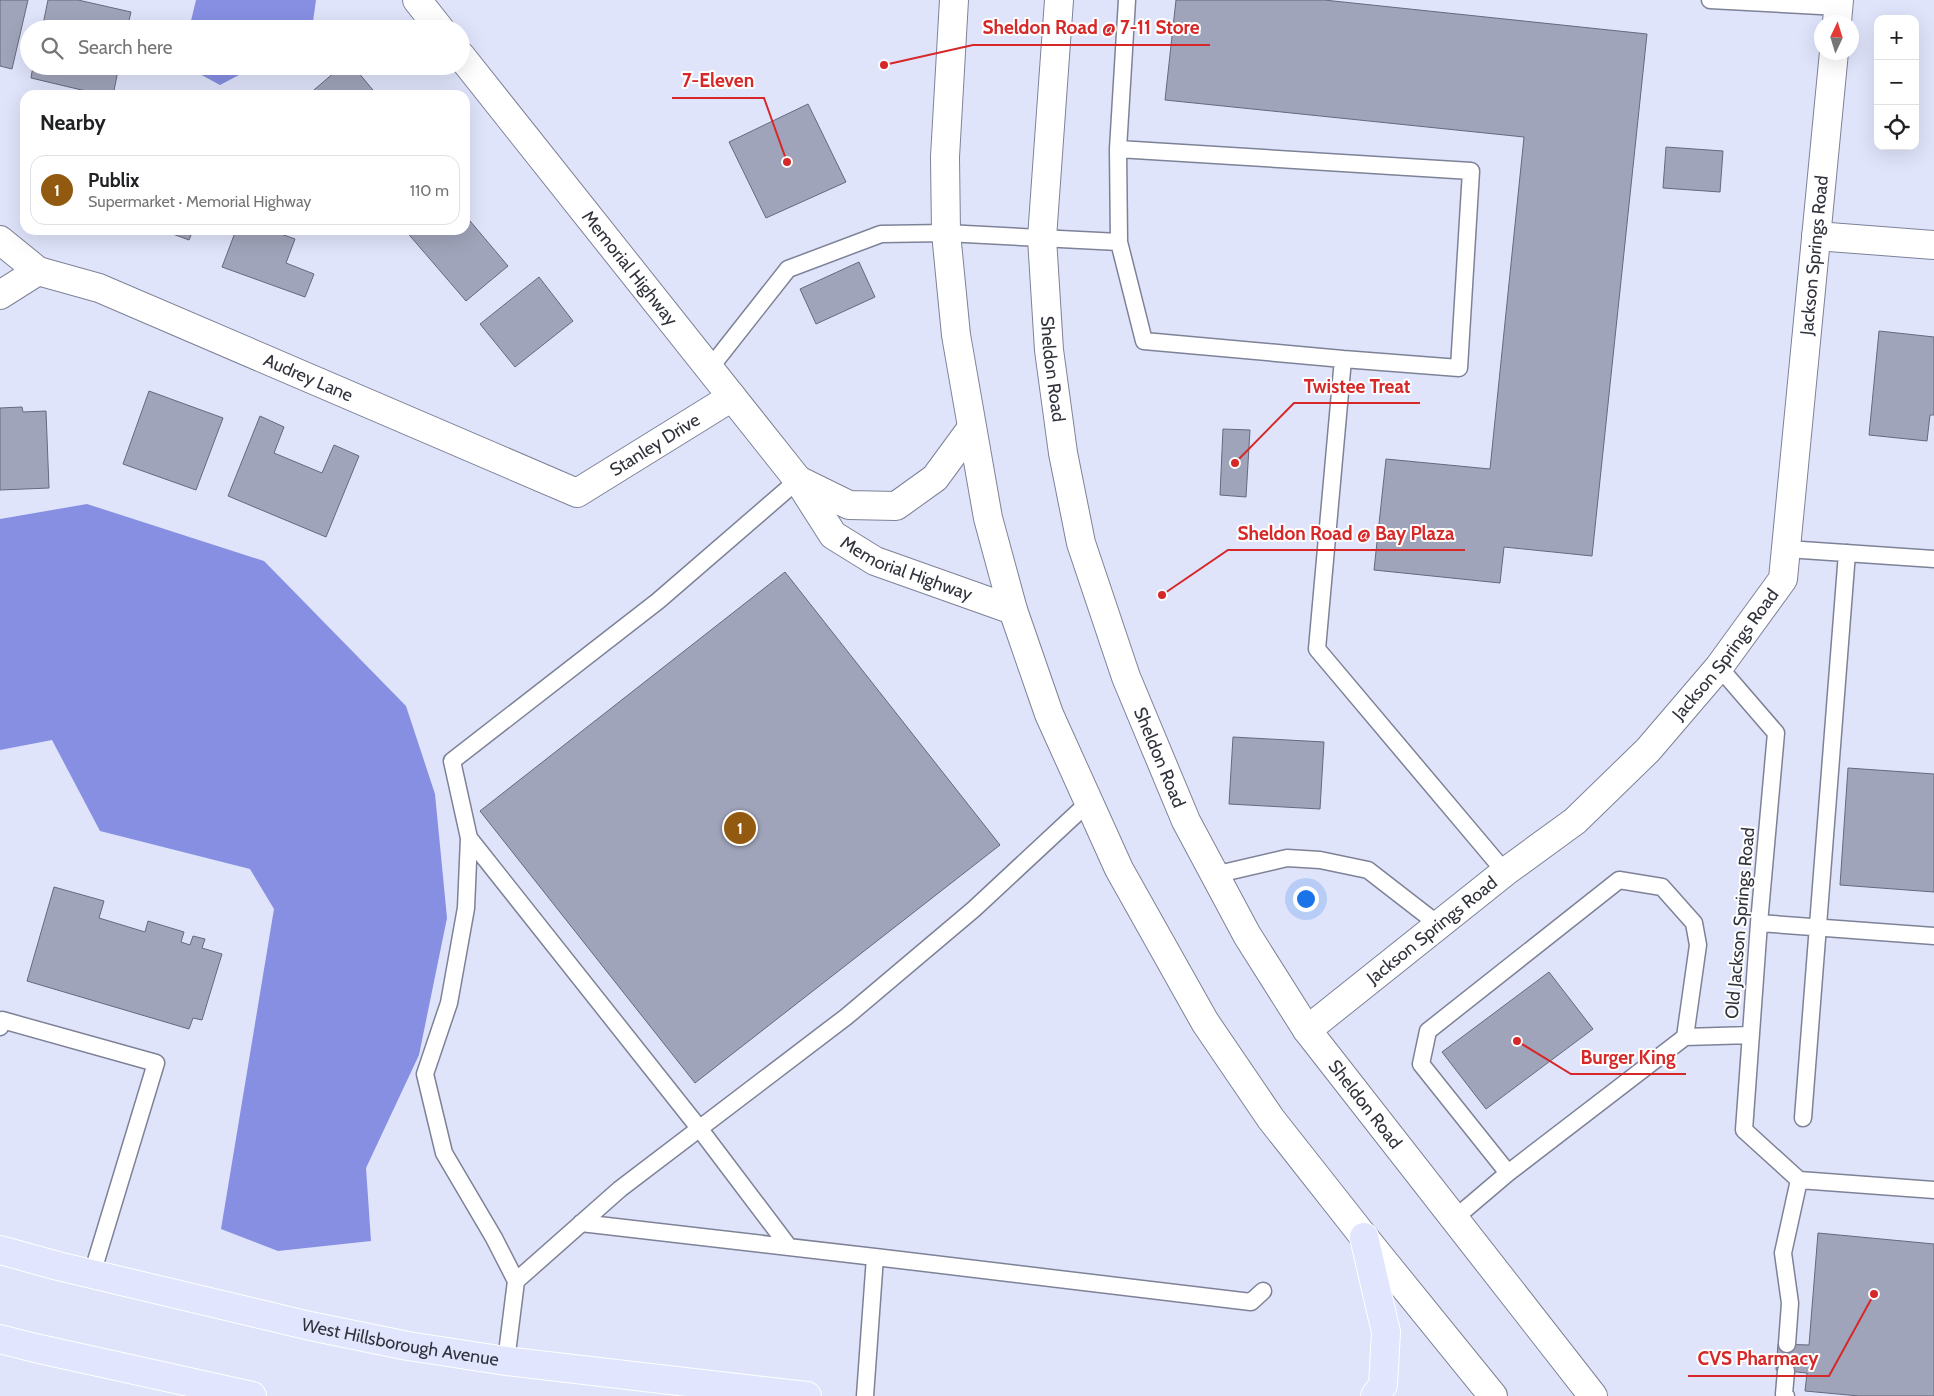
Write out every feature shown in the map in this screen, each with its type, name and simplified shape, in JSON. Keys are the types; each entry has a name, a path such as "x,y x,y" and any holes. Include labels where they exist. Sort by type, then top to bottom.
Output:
{"main road":[{"path":"1364,1238 1386,1332 1383,1385 1375,1396"},
{"name":"West Hillsborough Avenue","path":"0,1250 319,1328 408,1346 506,1361 807,1396"},
{"path":"0,1339 252,1396"}],"street":[{"path":"417,0 433,20"},
{"path":"954,0 945,157 946,233 956,335 988,518 1013,610 1049,714 1119,869 1205,1022 1272,1119 1364,1238 1493,1396"},
{"name":"Sheldon Road","path":"1059,0 1042,238 1048,350 1063,453 1081,542 1126,677 1186,821 1246,934 1307,1030 1593,1396"},
{"name":"Jackson Springs Road","path":"1307,1030 1505,872 1574,821 1648,750 1719,667 1783,578 1833,60"},
{"name":"Memorial Highway","path":"470,67 798,480 834,535 875,561 1013,610"},
{"path":"1816,236 1934,245"},
{"name":"Audrey Lane","path":"0,240 38,271 99,288 577,493"},
{"path":"0,295 38,271"},
{"name":"Stanley Drive","path":"577,493 732,397"},
{"name":"Memorial Highway","path":"798,480 849,505 896,506 935,478 972,429"}],"lane":[{"path":"1118,149 1471,170 1458,368 1144,341 1118,242 1118,149 1127,0"},
{"path":"1710,0 1838,10"},
{"path":"710,368 788,269 881,234 946,233 1118,242"},
{"path":"1343,359 1317,649 1505,872"},
{"path":"506,1361 516,1281 494,1238 444,1153 425,1074 449,1003 466,908 468,838 452,761 658,601 798,480"},
{"path":"1787,549 1934,559"},
{"path":"1803,1118 1847,554"},
{"name":"Old Jackson Springs Road","path":"1719,667 1776,733 1759,923 1744,1130 1799,1180"},
{"path":"516,1281 620,1189 846,1017 974,909 1089,802"},
{"path":"468,838 699,1128 789,1247"},
{"path":"1214,875 1287,858 1320,860 1368,870 1439,925"},
{"path":"1508,1173 1421,1064 1428,1031 1619,880 1662,888 1694,923 1698,945 1685,1037"},
{"path":"1759,923 1934,936"},
{"path":"0,1028 2,1020 156,1063 92,1274"},
{"path":"1454,1218 1508,1173 1685,1037 1751,1034"},
{"path":"1787,1344 1790,1303 1783,1253 1799,1180 1934,1190"},
{"path":"581,1223 1251,1302 1264,1291"},
{"path":"864,1396 875,1257"},
{"path":"1786,1371 1784,1394 1786,1396"}],"water":[{"path":"196,0 316,0 313,20 191,20"},
{"path":"202,75 239,75 220,85"},
{"path":"87,504 264,561 406,706 435,794 447,918 419,1055 366,1168 371,1241 278,1251 221,1229 274,909 250,869 100,831 52,740 0,750 0,519"}],"building":[{"path":"0,0 28,0 23,20 20,20 20,34 12,69 0,66"},
{"path":"48,0 78,0 131,12 129,20 44,20"},
{"path":"1176,0 1324,0 1647,34 1592,556 1504,547 1500,583 1374,570 1386,459 1490,469 1524,137 1165,100"},
{"path":"32,75 117,75 114,90 82,90 31,78"},
{"path":"331,75 360,75 373,90 314,90"},
{"path":"808,104 846,182 766,218 729,142"},
{"path":"1666,147 1723,151 1720,192 1663,188"},
{"path":"470,221 508,266 466,301 409,235 470,235"},
{"path":"176,235 191,235 189,240"},
{"path":"234,235 284,235 295,239 286,263 314,274 305,297 222,267"},
{"path":"859,262 875,297 816,324 800,289"},
{"path":"539,277 573,321 515,367 480,324"},
{"path":"1879,331 1934,337 1934,415 1930,415 1927,441 1869,435"},
{"path":"149,391 223,418 196,490 123,464"},
{"path":"22,407 23,412 46,411 49,488 0,490 0,408"},
{"path":"260,416 284,427 274,453 322,473 334,445 359,456 326,537 228,496"},
{"path":"1223,429 1250,430 1246,497 1220,495"},
{"path":"785,572 1000,845 695,1083 480,811"},
{"path":"1233,737 1324,742 1320,809 1229,804"},
{"path":"1848,768 1934,774 1934,892 1840,885"},
{"path":"54,887 104,901 99,918 145,932 148,921 184,932 181,942 190,945 193,936 205,939 202,948 222,954 202,1020 193,1018 189,1029 27,981"},
{"path":"1549,972 1593,1029 1486,1109 1442,1052"},
{"path":"1818,1233 1934,1244 1934,1396 1859,1396 1805,1391 1807,1373 1776,1370 1778,1344 1809,1345"}],"place":[{"name":"Sheldon Road @ 7-11 Store","path":"884,65"},
{"name":"7-Eleven","path":"787,162"},
{"name":"Twistee Treat","path":"1235,463"},
{"name":"Sheldon Road @ Bay Plaza","path":"1162,595"},
{"name":"Publix","path":"740,828"},
{"name":"Burger King","path":"1517,1041"},
{"name":"CVS Pharmacy","path":"1874,1294"}]}
